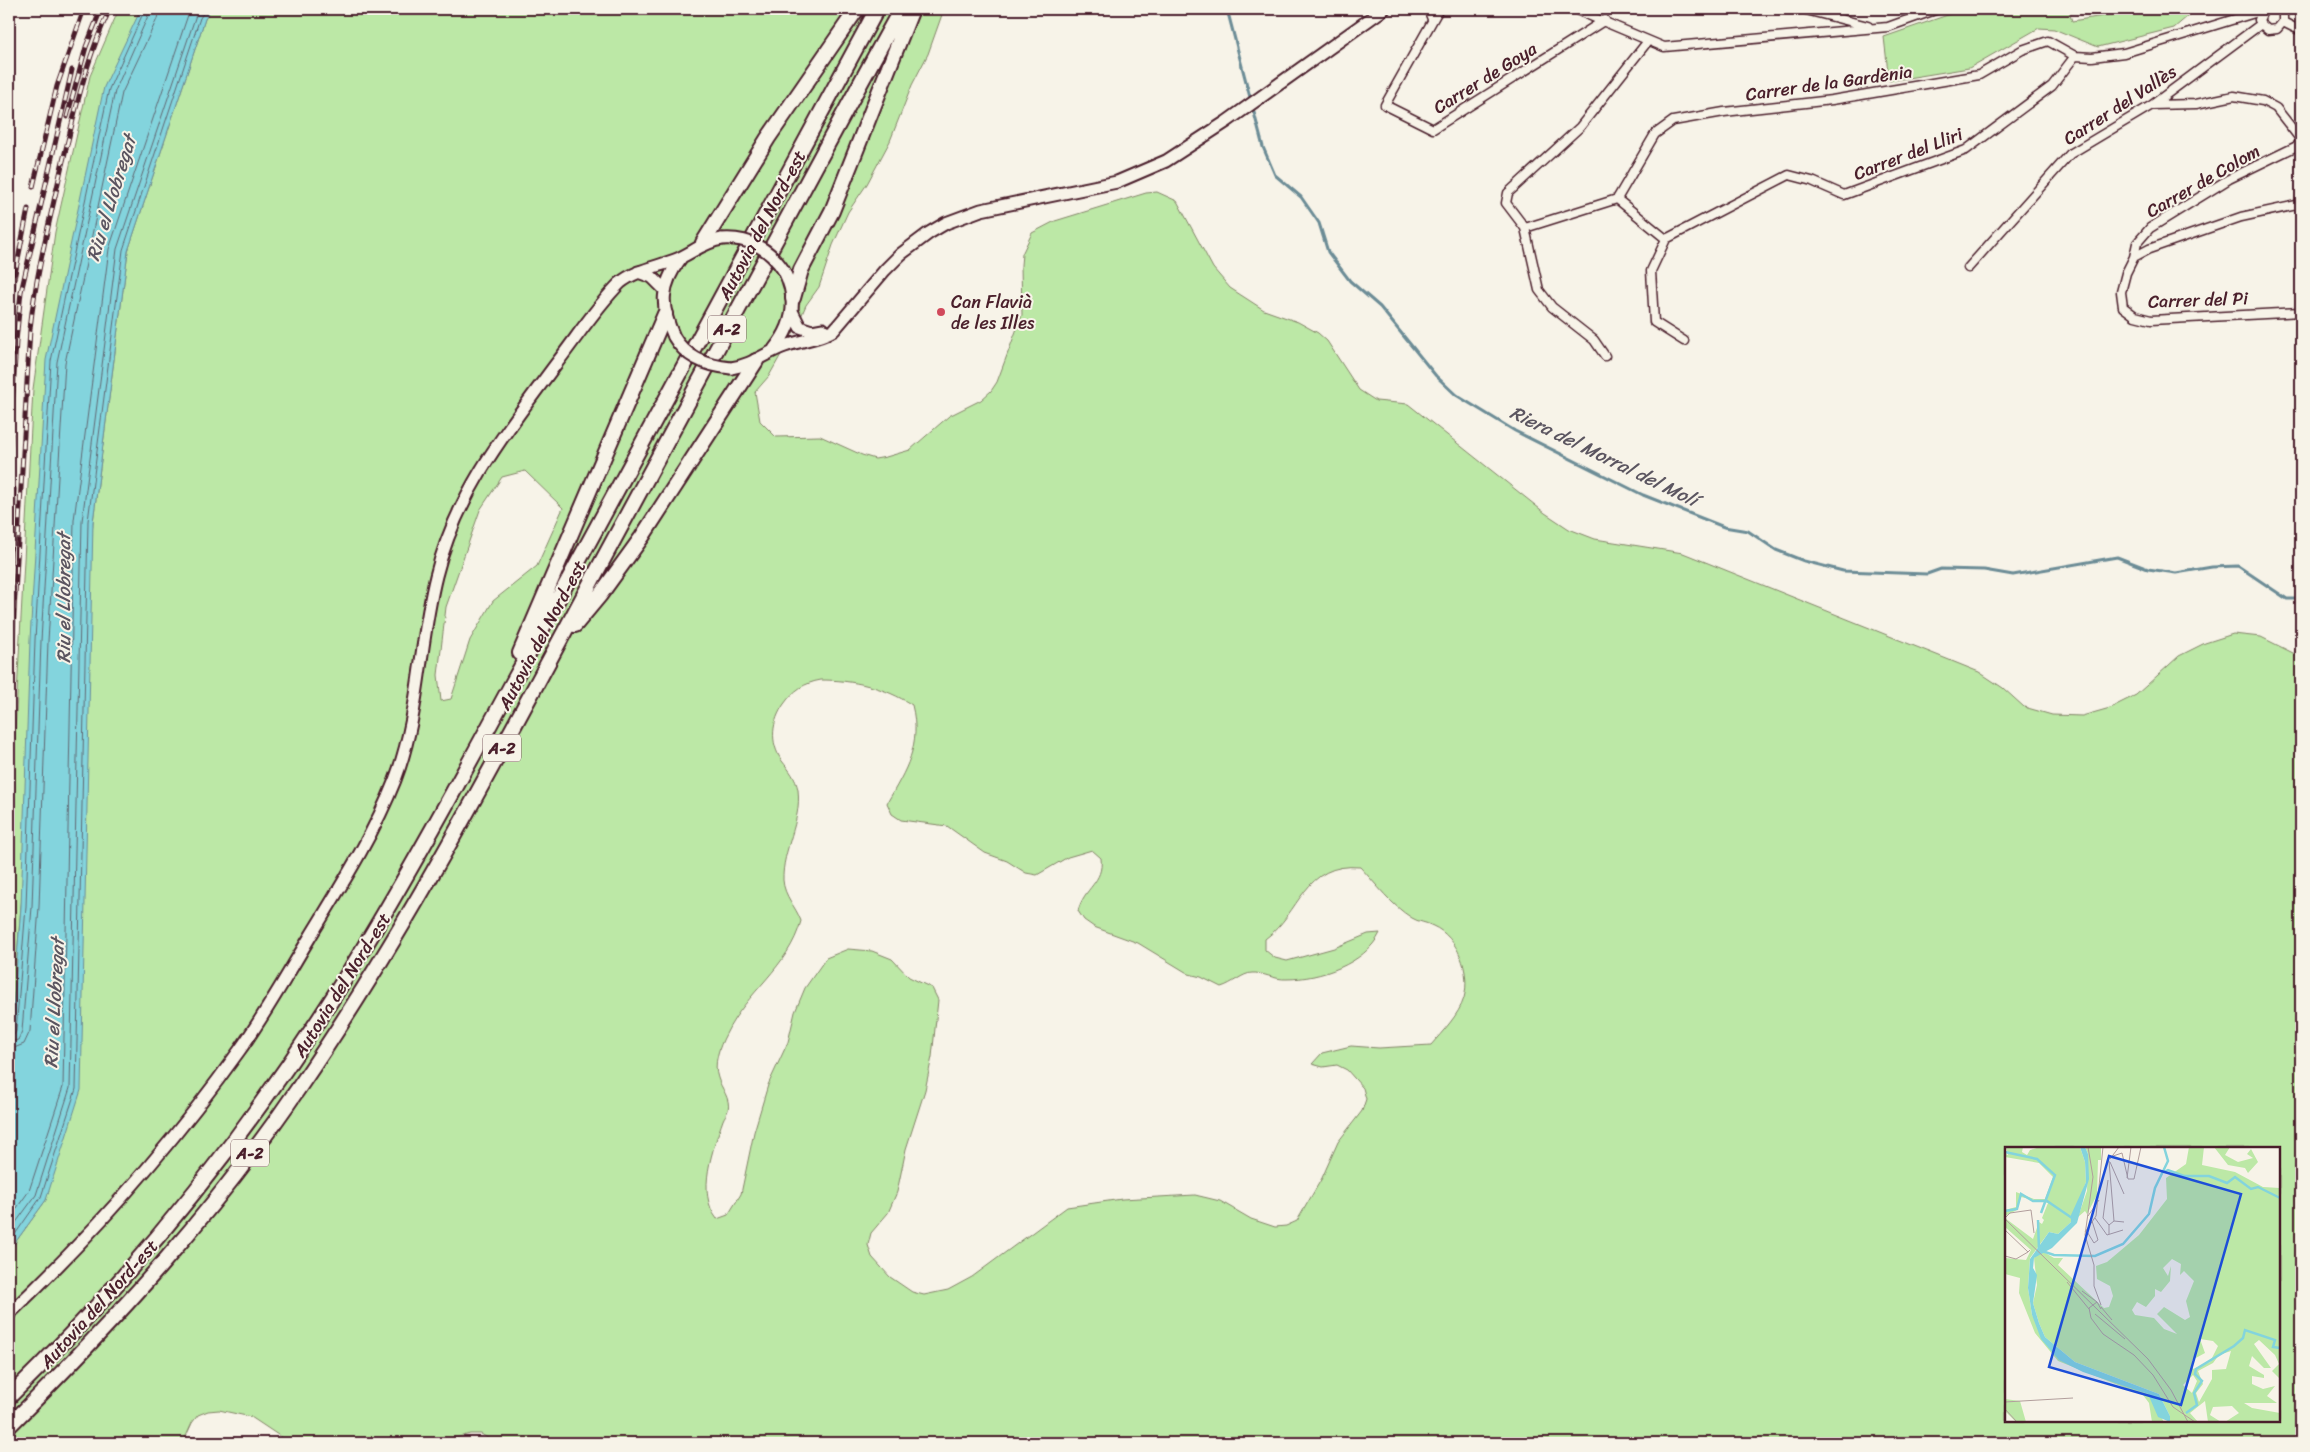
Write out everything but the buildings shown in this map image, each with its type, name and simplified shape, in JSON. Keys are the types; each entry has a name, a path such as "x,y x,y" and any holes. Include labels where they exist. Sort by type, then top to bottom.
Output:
{"highway":[{"path":"703,244 768,138 857,9"},
{"name":"Autovia del Nord-est","path":"9,1397 96,1306 166,1225 258,1109 349,972 427,839 877,9"},
{"name":"Autovia del Nord-est","path":"9,1426 84,1351 141,1288 236,1171 298,1089 438,868 901,9"},
{"path":"793,305 801,270 832,211 912,9"},
{"path":"501,702 528,631 575,527 600,463 657,337 665,314"},
{"path":"555,649 600,596 642,537 756,362"}],"main road":[{"path":"773,350 826,335 834,330 901,254 946,223 1001,204 1091,188 1141,173 1189,147 1384,9"},
{"path":"9,1314 51,1274 106,1216 202,1100 241,1049 337,894 372,832 396,777 413,714 435,578 444,545 461,504 490,454 617,286 638,272 682,257 703,244 722,239 742,240 760,246 774,257 784,271 800,327 812,332 842,320"},
{"path":"682,257 673,269 665,290 665,314 674,338 690,355 714,366 730,368 756,362 773,350 783,338 793,305"},
{"path":"638,272 652,277 665,290"}],"street":[{"path":"1430,9 1432,19"},
{"name":"Carrer de Goya","path":"1439,9 1385,105 1433,129 1605,20"},
{"path":"1574,9 1605,20 1664,46 1888,27 1938,9"},
{"path":"1802,9 1873,27"},
{"path":"2263,10 2259,20 2268,30 2278,29 2284,22 2280,9"},
{"path":"2074,56 2092,57 2124,53 2263,10"},
{"path":"2284,22 2301,31"},
{"name":"Carrer del Vallès","path":"1968,268 2070,154 2152,105 2261,24"},
{"path":"1605,356 1594,340 1552,307 1539,290 1525,228 1506,203 1508,193 1580,127 1648,40"},
{"name":"Carrer de la Gardènia","path":"1617,199 1655,134 1673,121 1724,112 1832,100 1979,75 2022,50 2048,41 2074,56"},
{"name":"Carrer del Lliri","path":"1666,239 1789,175 1812,181 1844,195 1966,150 2052,86 2074,56"},
{"path":"2152,105 2196,104 2234,96 2263,101 2276,108 2301,142"},
{"name":"Carrer de Colom","path":"2134,257 2137,243 2150,228 2229,179 2301,142"},
{"path":"1525,228 1617,199 1666,239 1651,271 1654,322 1684,341"},
{"path":"2134,257 2149,249 2241,217 2301,204"},
{"name":"Carrer del Pi","path":"2134,257 2126,273 2122,292 2123,307 2134,316 2151,320 2301,312"}],"green space":[{"path":"119,9 141,9 138,14 21,906 9,1063 9,847 33,389 55,232 90,76"},
{"path":"211,9 944,9 928,54 912,85 890,141 867,184 848,212 833,245 819,287 806,305 797,326 769,376 755,392 760,421 776,437 820,436 875,459 910,450 949,416 981,400 997,382 1022,315 1022,254 1032,233 1055,221 1146,193 1157,192 1177,201 1213,268 1230,288 1264,310 1298,322 1318,333 1327,341 1359,390 1376,401 1408,404 1545,513 1569,529 1595,539 1683,553 1979,672 2003,688 2024,707 2052,715 2082,716 2110,708 2136,695 2179,656 2205,643 2233,634 2261,637 2301,657 2301,1443 496,1443 481,1434 470,1434 437,1443 290,1443 251,1417 219,1410 208,1411 198,1415 192,1423 183,1443 9,1443 9,1251 46,1200 93,522 128,251 205,19","holes":["525,471 563,508 537,566 493,601 470,640 451,699 441,701 438,675 446,607 480,510 502,477","821,680 845,681 880,689 912,705 915,719 913,745 906,768 887,803 892,814 901,820 947,826 985,853 1007,861 1026,873 1037,875 1068,857 1092,850 1101,858 1101,866 1097,879 1085,896 1078,911 1084,920 1094,927 1138,943 1189,974 1201,977 1221,987 1252,973 1282,979 1300,978 1327,973 1340,968 1364,953 1380,933 1368,934 1334,948 1287,961 1275,958 1265,950 1265,939 1277,928 1314,881 1326,872 1341,868 1360,867 1404,913 1433,926 1449,938 1456,947 1464,967 1466,988 1462,1004 1445,1029 1431,1045 1379,1048 1351,1046 1322,1053 1312,1064 1323,1067 1337,1065 1347,1070 1363,1088 1366,1099 1362,1111 1338,1142 1322,1178 1297,1221 1286,1226 1275,1227 1251,1219 1220,1201 1195,1195 1122,1199 1067,1207 972,1277 948,1290 924,1295 912,1292 890,1277 872,1257 868,1245 871,1233 888,1213 897,1192 906,1149 925,1090 932,1057 938,1000 932,988 909,977 892,959 872,951 848,949 826,958 805,988 795,1012 788,1042 768,1085 754,1132 741,1194 728,1215 717,1219 711,1208 708,1196 708,1170 729,1106 717,1073 716,1061 719,1050 734,1019 787,952 801,921 788,896 783,880 785,858 797,813 798,790 794,778 782,761 775,746 775,724 784,704 792,695 804,685"]},
{"path":"1965,9 2068,9 2072,21 2148,9 2201,9 2194,11 2174,28 2098,47 2054,29 2039,28 1969,68 1889,81 1884,37"}],"water":[{"name":"Riu el Llobregat","path":"141,9 211,9 205,19 128,251 93,522 81,1090 46,1200 9,1251 9,1063 21,906 30,640 46,360 104,87"}],"waterway":[{"name":"Riera del Morral del Molí","path":"1227,9 1263,147 1275,175 1301,197 1319,223 1328,252 1350,281 1380,307 1436,376 1456,395 1515,431 1643,495 1724,527 1748,531 1776,550 1804,561 1843,571 1927,574 1941,569 1984,570 2013,575 2117,557 2148,569 2176,573 2212,567 2238,566 2287,599 2301,599"}],"railway":[{"path":"33,187 57,86 84,9"},
{"path":"67,117 86,47 101,9"},
{"path":"9,700 30,329 36,287 62,165 77,106 94,47 110,9"},
{"path":"9,456 21,292 72,70"},
{"path":"9,338 14,279 28,209"},
{"path":"9,577 14,489"}],"place":[{"name":"Can Flavià de les Illes","path":"941,312"}]}
